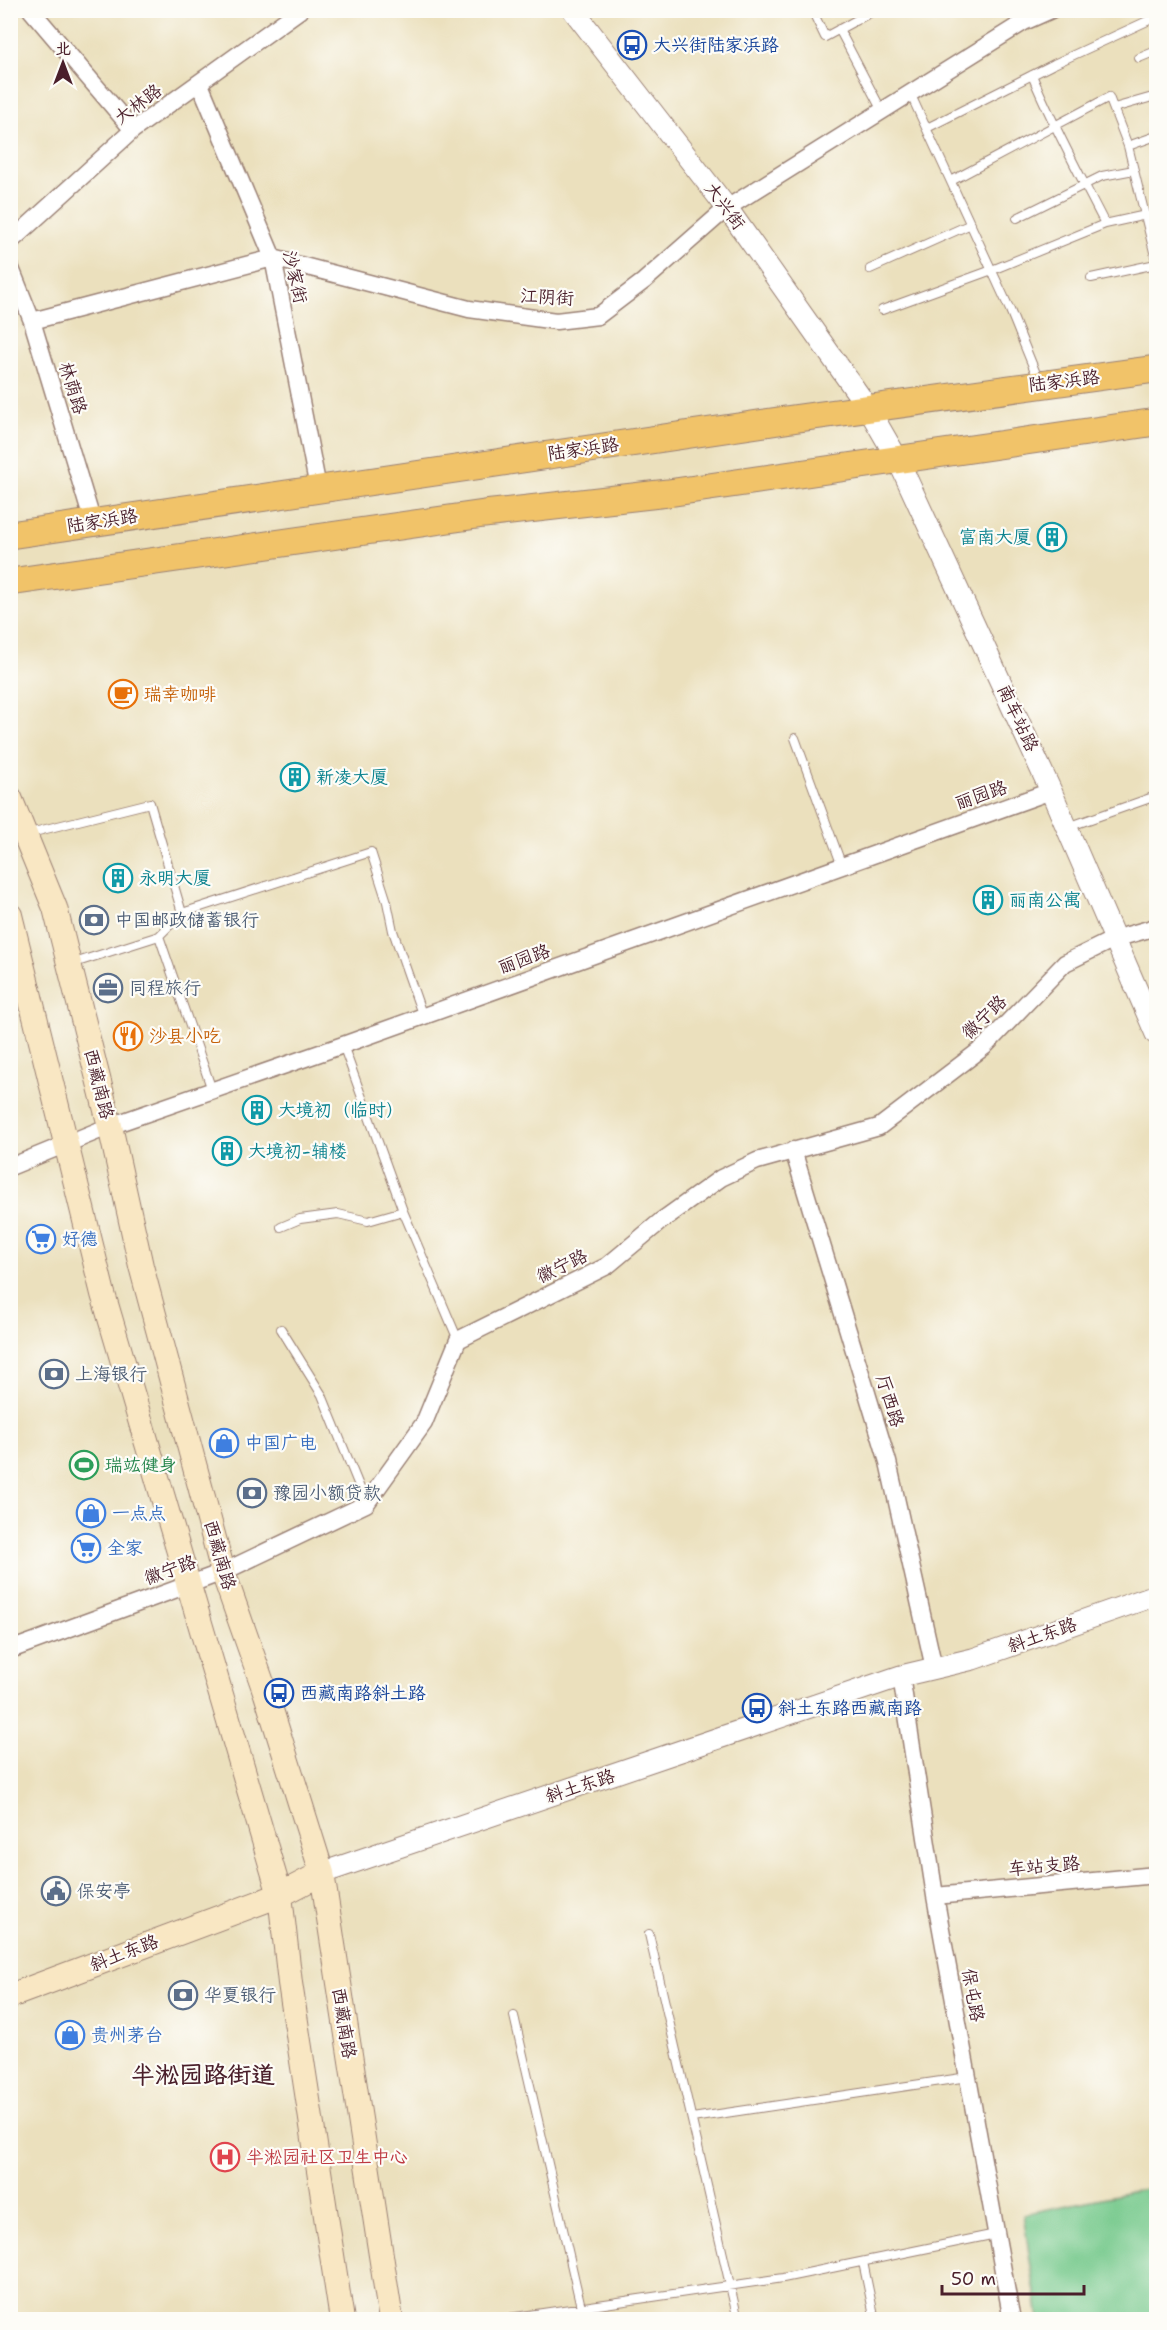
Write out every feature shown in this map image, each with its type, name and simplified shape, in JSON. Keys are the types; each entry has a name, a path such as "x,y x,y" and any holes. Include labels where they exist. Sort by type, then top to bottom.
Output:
{"main road":[{"name":"陆家浜路","path":"10,535 868,408 1156,369"},
{"path":"10,582 484,514 668,493 1156,422"},
{"name":"西藏南路","path":"10,798 55,908 110,1126 141,1266 223,1572 266,1694 322,1873 391,2319"},
{"path":"10,915 103,1294 280,1895 290,1983 342,2319"},
{"name":"斜土东路","path":"10,1996 280,1895 322,1873"}],"street":[{"path":"31,10 133,130"},
{"name":"大林路","path":"10,242 133,130 300,10"},
{"name":"大兴街","path":"573,10 727,208 868,408"},
{"name":"江阴街","path":"32,321 273,258 469,309 556,321 598,316 644,281 727,208 1043,12"},
{"name":"沙家街","path":"200,84 273,258 318,488"},
{"name":"林荫路","path":"10,266 32,321 93,523"},
{"name":"南车站路","path":"868,408 898,460 1052,791 1113,939 1156,1034"},
{"name":"丽园路","path":"10,1167 110,1126 423,1017 1052,791"},
{"name":"徽宁路","path":"10,1650 223,1572 366,1504 424,1423 458,1341 607,1266 662,1221 721,1178 757,1161 879,1127 984,1047 1065,963 1113,939 1156,927"},
{"name":"厅西路","path":"794,1150 888,1462 934,1668"},
{"name":"斜土东路","path":"322,1873 901,1676 973,1659 1156,1595"},
{"name":"保屯路","path":"901,1676 935,1896 1012,2319"},
{"name":"车站支路","path":"935,1896 1156,1875"}],"lane":[{"path":"812,10 825,37 875,10"},
{"path":"927,128 1032,75 1156,17"},
{"path":"839,29 882,111"},
{"path":"1139,58 1156,51"},
{"path":"1032,75 1054,127 1105,224"},
{"path":"910,93 992,270 1041,384"},
{"path":"1114,108 1156,96"},
{"path":"951,181 1109,97 1128,146 1156,260"},
{"path":"1128,146 1156,136"},
{"path":"1017,218 1102,176 1134,170"},
{"path":"882,310 992,270 1105,224 1146,216"},
{"path":"870,269 971,224"},
{"path":"1091,278 1156,264"},
{"path":"795,738 842,866"},
{"path":"1067,828 1156,796"},
{"path":"26,834 150,802 182,913"},
{"path":"68,965 159,936 182,913 371,852 387,902 393,931 423,1017"},
{"path":"159,936 212,1090"},
{"path":"343,1045 403,1211 458,1341"},
{"path":"281,1227 300,1219 338,1214 368,1221 403,1211"},
{"path":"281,1329 322,1395 366,1504"},
{"path":"649,1934 738,2319"},
{"path":"514,2016 584,2319"},
{"path":"692,2118 968,2077"},
{"path":"495,2319 731,2285 863,2262 996,2234"},
{"path":"863,2262 875,2319"}],"green space":[{"path":"1156,2187 1156,2319 1039,2319 1023,2214"}],"place":[{"name":"大兴街陆家浜路","path":"632,45"},
{"name":"富南大厦","path":"1052,537"},
{"name":"瑞幸咖啡","path":"123,694"},
{"name":"新凌大厦","path":"295,777"},
{"name":"永明大厦","path":"118,878"},
{"name":"丽南公寓","path":"988,900"},
{"name":"中国邮政储蓄银行","path":"94,920"},
{"name":"同程旅行","path":"108,988"},
{"name":"沙县小吃","path":"128,1036"},
{"name":"大境初（临时）","path":"257,1110"},
{"name":"大境初-辅楼","path":"227,1151"},
{"name":"好德","path":"41,1239"},
{"name":"上海银行","path":"54,1374"},
{"name":"中国广电","path":"224,1443"},
{"name":"瑞竑健身","path":"84,1465"},
{"name":"豫园小额贷款","path":"252,1493"},
{"name":"一点点","path":"91,1513"},
{"name":"全家","path":"86,1548"},
{"name":"西藏南路斜土路","path":"279,1693"},
{"name":"斜土东路西藏南路","path":"757,1708"},
{"name":"保安亭","path":"56,1891"},
{"name":"华夏银行","path":"183,1995"},
{"name":"贵州茅台","path":"70,2035"},
{"name":"半淞园社区卫生中心","path":"225,2157"}],"district":[{"name":"半淞园路街道","path":"203,2075"}]}
